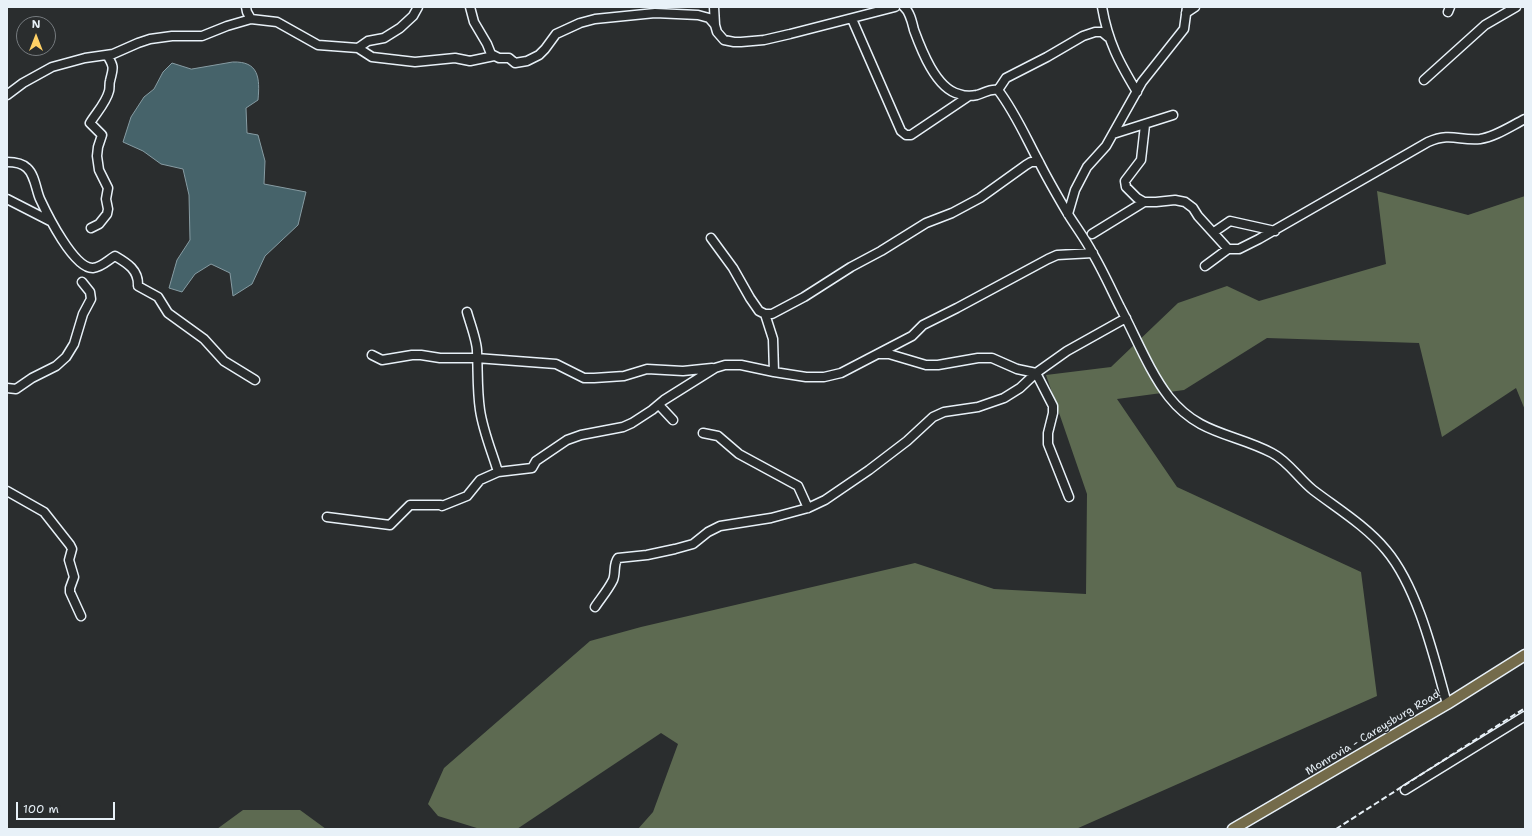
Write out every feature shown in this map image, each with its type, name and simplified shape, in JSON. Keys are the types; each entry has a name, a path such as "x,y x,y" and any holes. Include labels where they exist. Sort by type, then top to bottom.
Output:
{"main road":[{"name":"Monrovia - Careysburg Road","path":"1233,829 1447,704 1525,655"}],"street":[{"path":"246,7 247,12 252,19"},
{"path":"358,48 368,42 384,38 400,28 412,16 418,7"},
{"path":"470,7 474,22 494,56"},
{"path":"714,7 717,32 724,40 728,42 764,40 895,7"},
{"path":"904,7 910,16 926,59 942,83 953,93 969,96 977,95 990,90 998,90"},
{"path":"1102,7 1108,37 1120,63 1137,92"},
{"path":"1068,214 1075,190 1087,167 1106,146 1152,69 1184,28 1187,10 1195,7"},
{"path":"1424,80 1485,25 1516,7"},
{"path":"7,95 23,83 52,67 85,58 110,57 138,43 150,39 172,36 202,36 227,26 252,19 277,22 318,45 358,48 372,57 415,62 455,58 470,61 494,56 503,59 509,58 518,63 527,61 542,52 556,34 580,23 596,19 655,12 676,13 704,16 715,25"},
{"path":"852,18 901,131 906,135 911,135 969,96"},
{"path":"998,90 1006,78 1083,36 1095,32 1102,32 1108,37"},
{"path":"91,228 99,224 107,214 108,209 106,199 108,188 99,170 97,156 102,135 90,124 101,108 109,91 113,72 110,57"},
{"path":"998,90 1010,106 1068,214 1093,253 1154,374 1169,396 1184,414 1200,425 1264,448 1275,454 1285,462 1305,484 1370,534 1387,551 1403,574 1416,606 1430,642 1447,704"},
{"path":"1113,134 1173,115"},
{"path":"1205,266 1228,249 1239,249 1275,231 1433,140 1447,136 1476,139 1487,138 1525,119"},
{"path":"1145,125 1141,160 1125,181 1126,187 1137,198 1144,202 1174,200 1185,202 1193,208 1198,216 1228,249"},
{"path":"7,162 22,164 30,172 50,221 75,257 85,265 92,268 102,265 115,256 129,264 138,278 138,286 158,297 168,313 204,339 224,361 255,380"},
{"path":"711,238 733,268 759,311 765,314 772,314 804,297 851,267 893,244 926,223 980,198 1031,162 1039,162"},
{"path":"7,199 50,221"},
{"path":"1092,234 1144,202"},
{"path":"1214,232 1230,221 1275,231"},
{"path":"372,355 382,360 412,354 421,354 440,358 476,358 556,364 584,378 624,376 647,369 683,371 740,364 774,372 806,377 824,377 841,372 877,354 887,352 912,336 923,325 1057,255 1093,253"},
{"path":"7,388 16,389 32,378 56,366 66,357 74,344 83,314 91,299 90,292 82,282"},
{"path":"467,312 477,351 476,358 482,424 491,447 498,472"},
{"path":"765,314 773,339 774,372"},
{"path":"594,607 614,578 616,561 618,558 647,555 693,544 708,532 720,526 771,518 808,508 825,500 869,470 907,441 933,417 944,412 978,408 1004,398 1020,388 1036,373 1067,351 1126,318"},
{"path":"887,352 926,365 938,365 978,358 992,358 1017,369 1036,373"},
{"path":"327,517 390,525 410,505 442,505 467,496 475,484 480,480 498,472 532,468 536,461 567,440 623,427 652,410 664,400 715,368"},
{"path":"1036,373 1053,406 1053,413 1048,433 1048,444 1069,497"},
{"path":"659,404 673,420"},
{"path":"703,433 718,436 739,454 798,486 808,508"},
{"path":"7,491 44,512 70,545 72,549 69,560 74,577 70,592 80,616"},
{"path":"1405,790 1525,716"}],"green space":[{"path":"1377,191 1468,215 1525,196 1525,410 1516,388 1442,437 1419,343 1267,338 1184,390 1117,399 1177,487 1361,572 1377,696 1076,829 638,829 653,812 678,744 661,733 517,829 480,829 438,816 428,804 444,768 590,641 641,627 915,563 994,589 1086,594 1087,494 1046,375 1111,367 1178,303 1227,286 1259,301 1386,264"},
{"path":"243,810 300,810 326,829 217,829"}],"water":[{"path":"233,62 248,64 256,72 258,78 258,100 246,108 247,133 258,135 265,161 264,184 306,192 298,225 265,256 252,284 233,296 230,273 211,264 195,274 182,292 169,288 177,260 190,240 189,195 183,169 161,164 143,151 123,142 131,117 144,97 154,89 163,72 172,63 191,69"}],"railway":[{"path":"1336,829 1525,708"}]}
